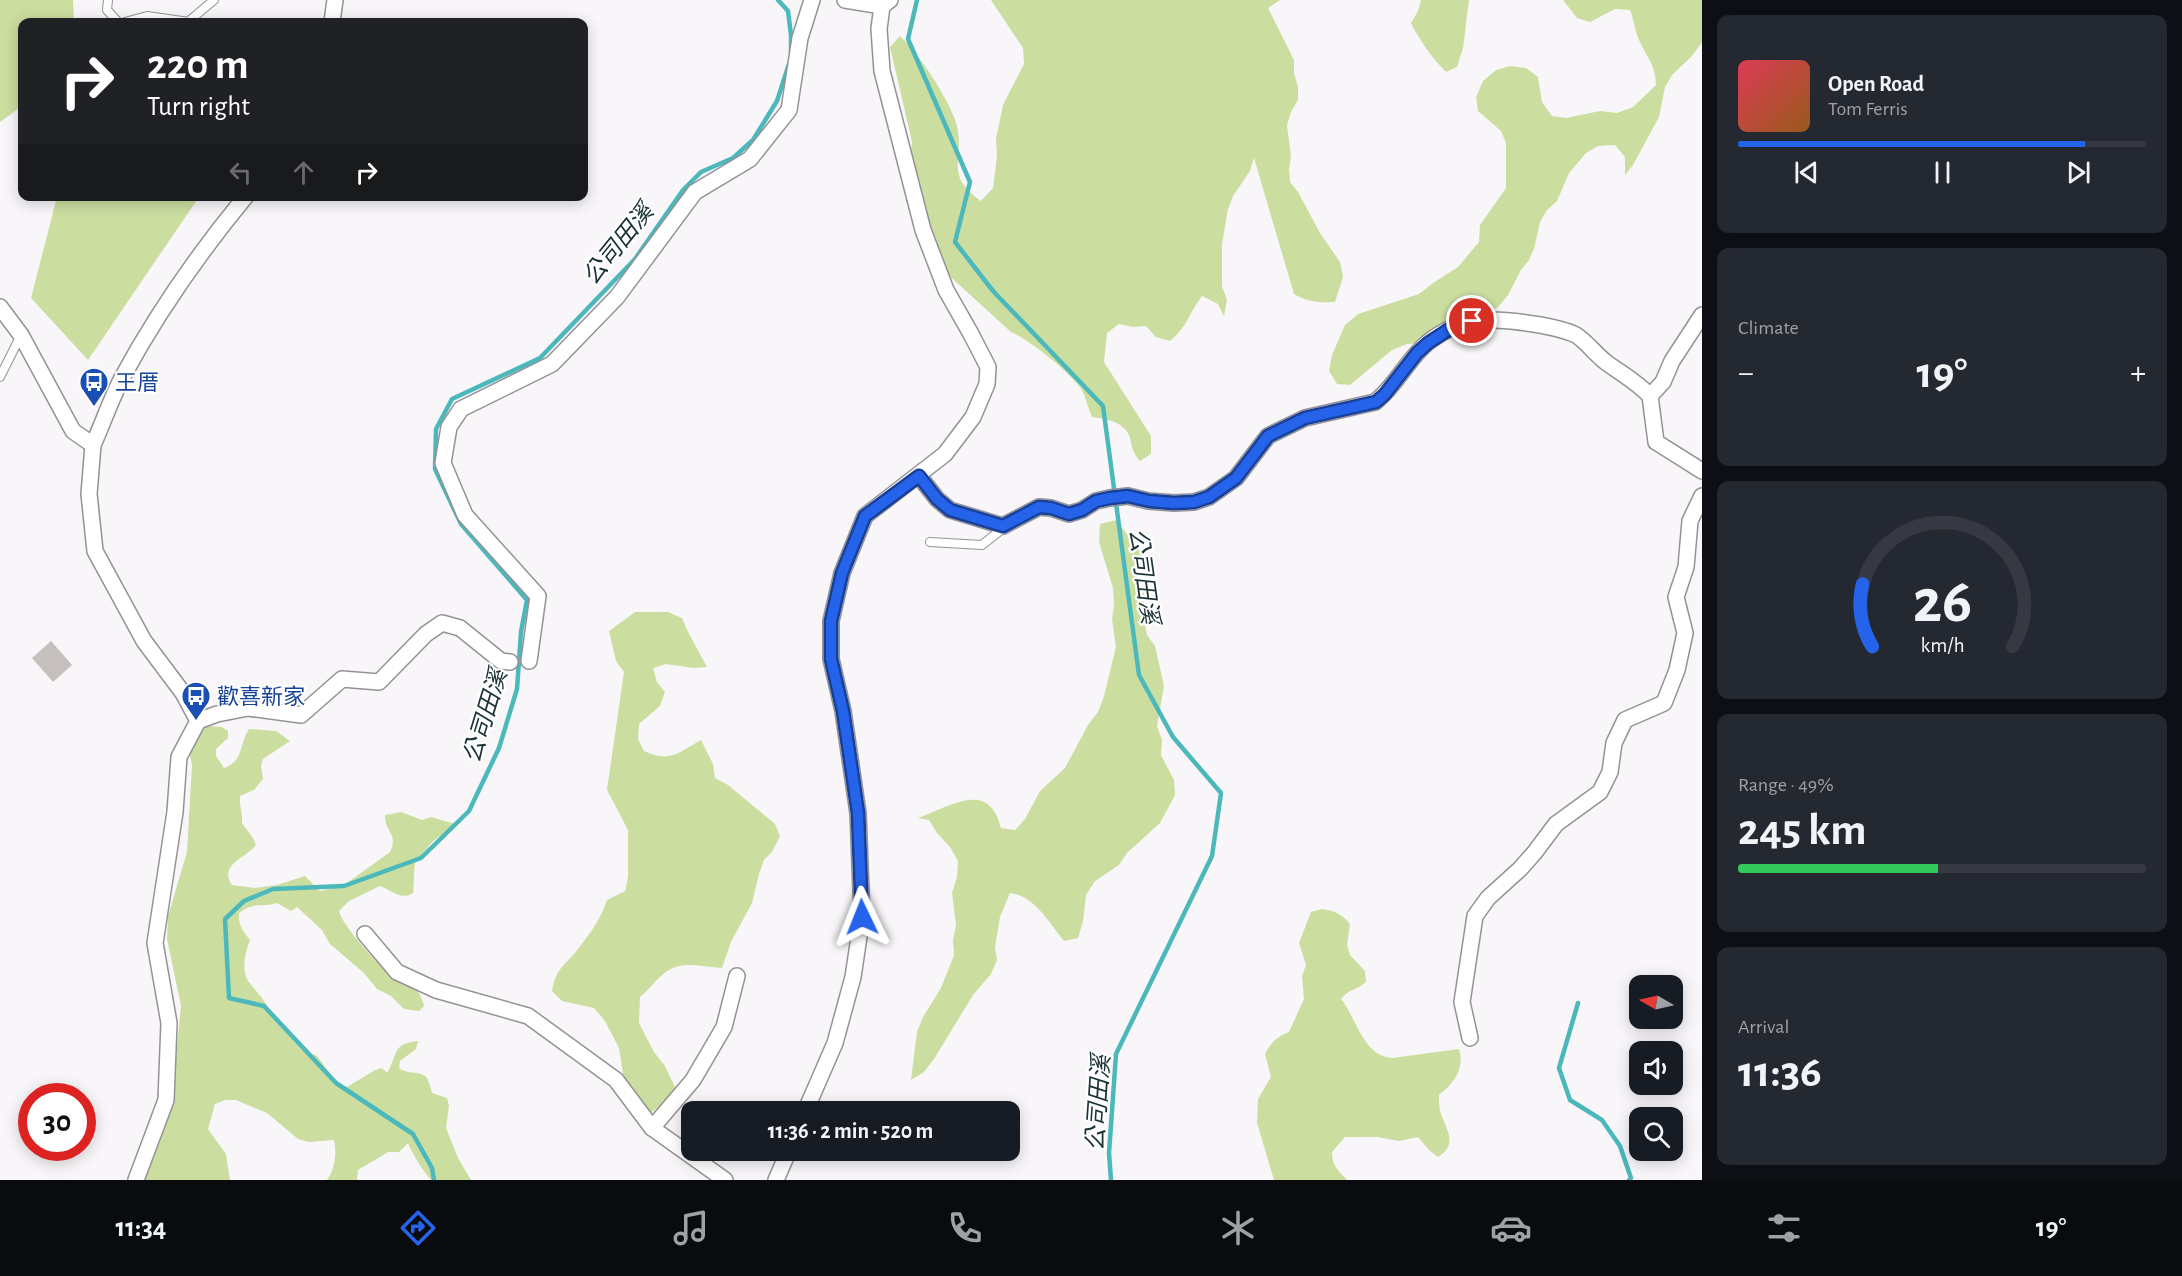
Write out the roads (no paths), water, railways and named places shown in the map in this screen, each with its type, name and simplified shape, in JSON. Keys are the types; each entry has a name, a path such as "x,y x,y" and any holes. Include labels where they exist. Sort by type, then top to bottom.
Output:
{"street":[{"path":"333,18 335,0"},
{"path":"529,662 538,596 465,515 443,463 449,427 461,410 552,364 617,297 694,192 750,159 789,110 800,38 812,0"},
{"path":"811,1101 835,1043 853,976 862,917 858,813 843,711 831,659 831,621 842,573 865,516 945,454 973,417 987,384 988,367 946,290 923,230 882,71 879,29 887,2 845,0"},
{"path":"198,721 183,693 144,641 95,552 89,494 93,445 122,380 167,301 242,201"},
{"path":"0,307 21,335 73,431 93,445"},
{"path":"1650,396 1663,382 1672,361 1702,315"},
{"path":"919,476 937,499 950,510 1003,526 1039,507 1069,514 1082,510 1096,501 1110,498 1128,496 1149,501 1194,502 1209,497 1236,478 1268,436 1305,418 1376,402 1417,353 1448,330 1472,321 1505,319 1546,326 1575,335 1606,363 1638,383 1650,396 1656,442 1702,471"},
{"path":"1470,1038 1462,1002 1475,916 1488,898 1527,861 1556,824 1600,792 1610,772 1614,743 1625,720 1664,703 1677,670 1685,633 1676,597 1686,567 1690,521 1702,496"},
{"path":"136,1180 166,1100 169,1023 155,943 175,812 179,757 198,721 217,714 248,708 301,714 342,679 379,682 426,634 442,623 460,628 501,661 510,662"},
{"path":"365,934 397,972 436,990 528,1016 616,1080 652,1128 725,1180"},
{"path":"652,1128 693,1080 724,1027 737,976"},
{"path":"776,1180 784,1161"}],"lane":[{"path":"108,0 107,10 114,18"},
{"path":"194,18 214,0"},
{"path":"139,18 147,16 161,18"},
{"path":"0,376 21,335"},
{"path":"930,542 982,545 1012,521"},
{"path":"510,662 529,662"}],"waterway":[{"name":"公司田溪","path":"778,0 788,11 791,53"},
{"name":"公司田溪","path":"917,0 908,39 970,182 955,242 993,291 1103,406 1139,675 1173,737 1221,793 1212,856 1116,1054 1109,1153 1111,1180"},
{"name":"公司田溪","path":"434,1180 432,1168 413,1134 336,1083 264,1006 229,998 225,919 244,901 273,889 344,886 421,858 469,811 499,748 517,689 521,632 527,600 461,524 435,469 436,429 452,399 540,358 635,259 683,190 701,172 733,158 753,140 777,101 789,64"},
{"path":"1578,1003 1559,1068 1570,1100 1602,1120 1620,1146 1631,1178 1629,1180"}],"place":[{"name":"王厝","path":"94,408"},
{"name":"歡喜新家","path":"196,722"}]}
